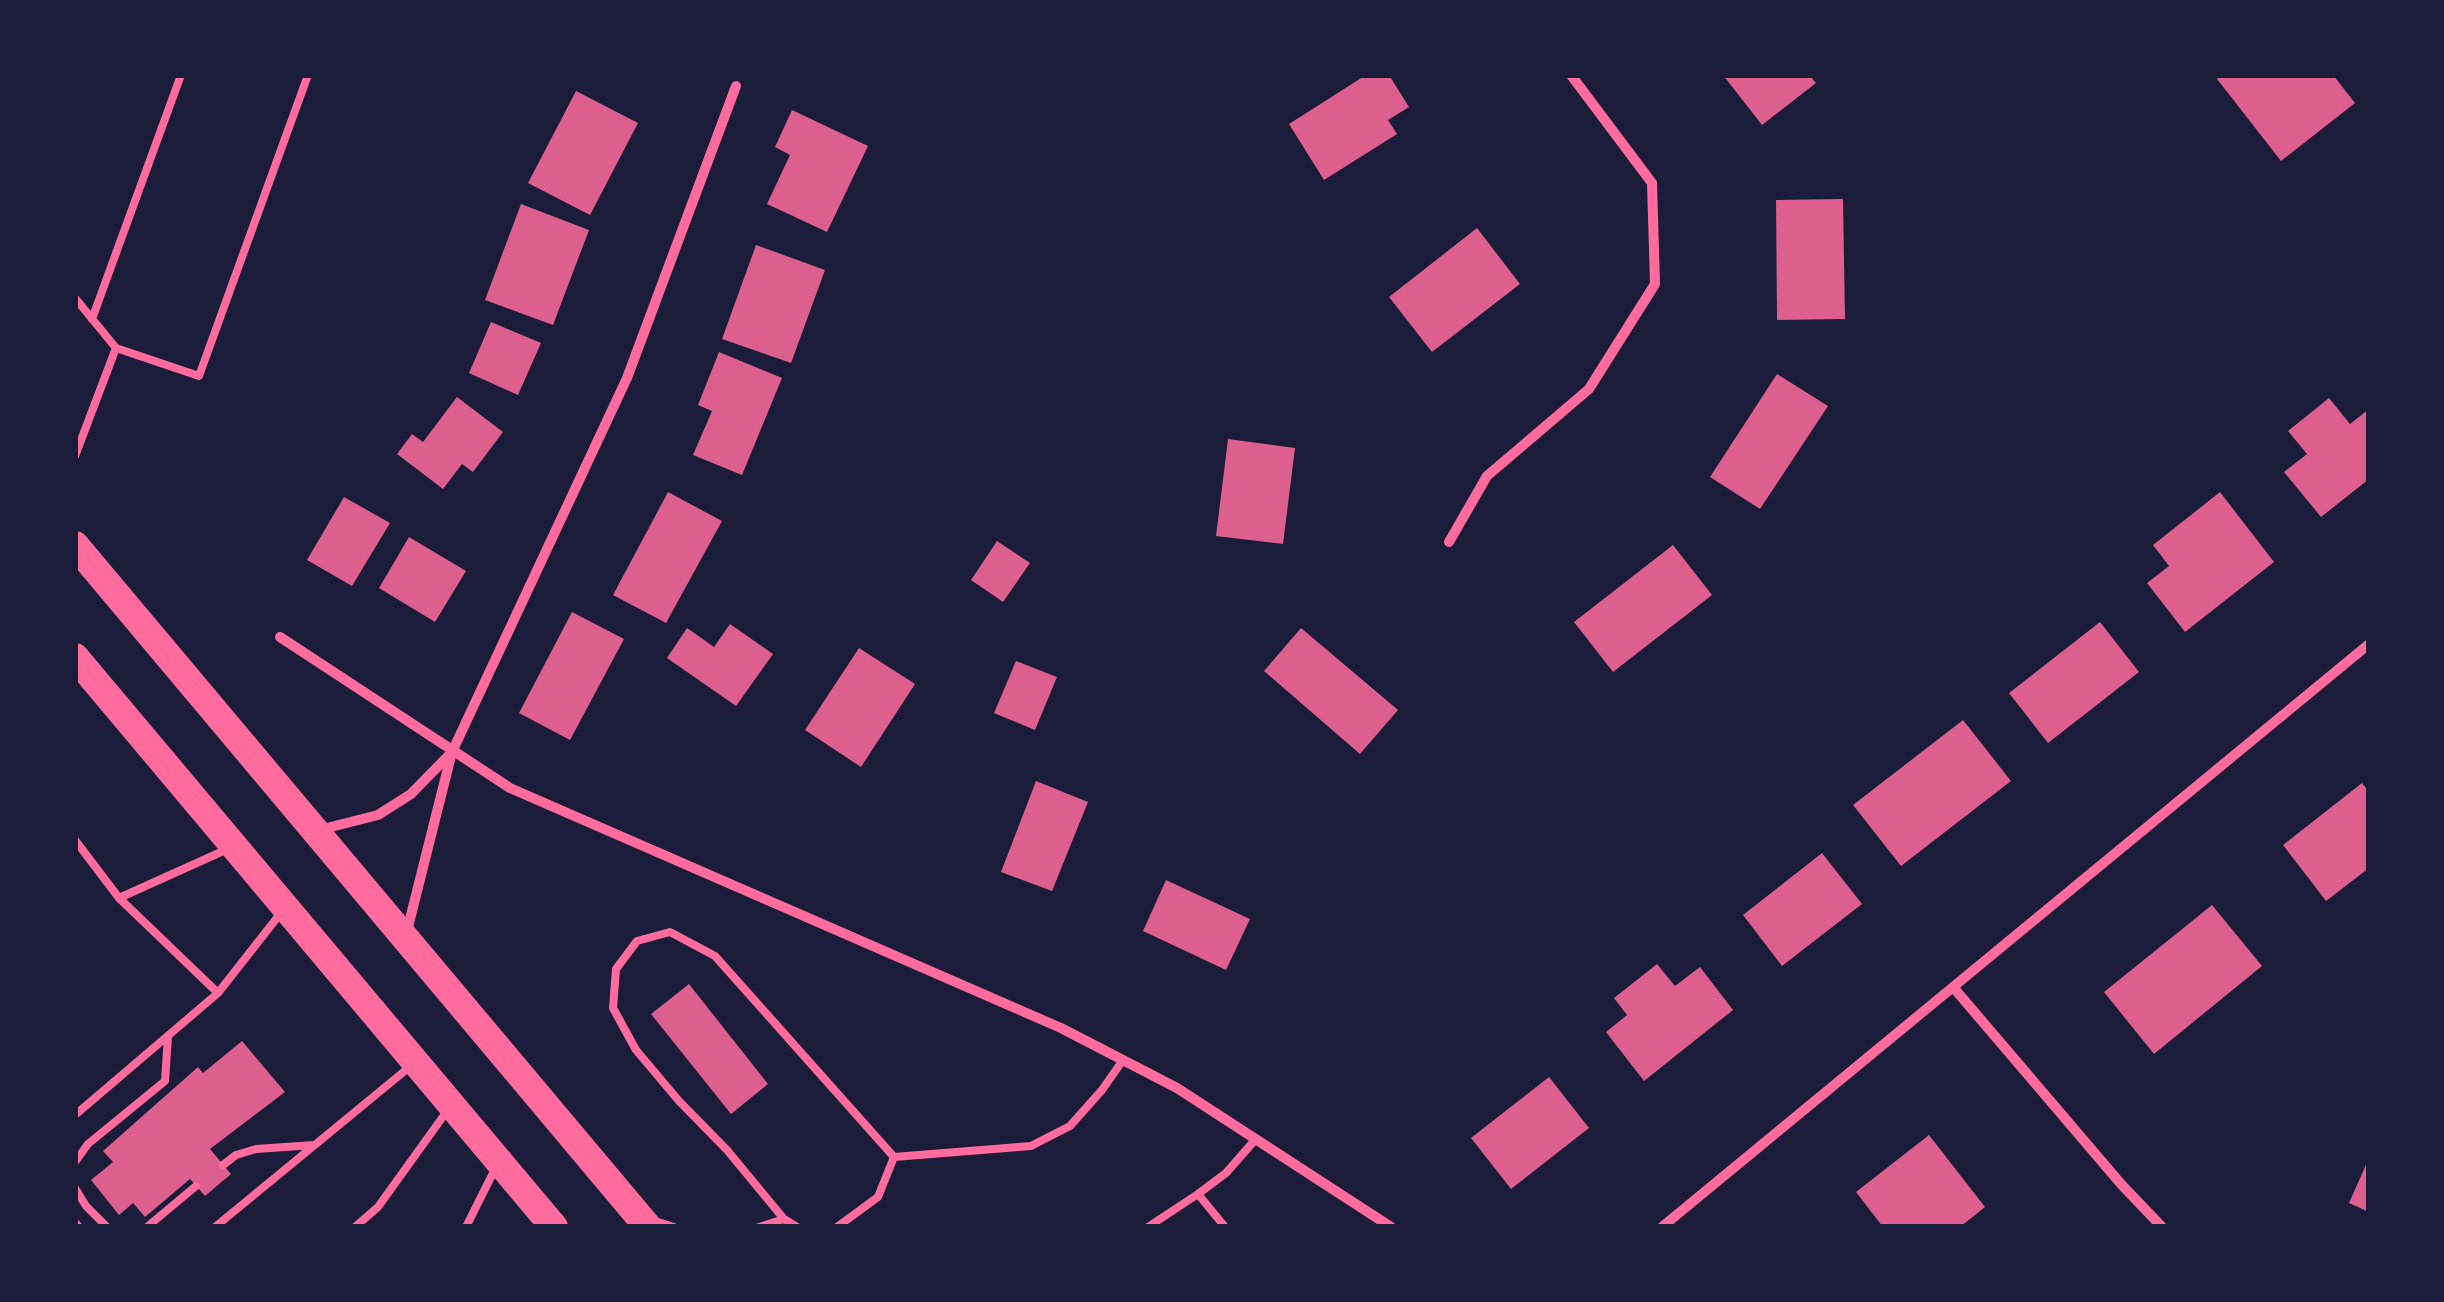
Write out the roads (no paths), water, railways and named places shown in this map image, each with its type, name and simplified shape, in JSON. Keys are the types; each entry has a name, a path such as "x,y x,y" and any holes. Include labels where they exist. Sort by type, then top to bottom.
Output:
{"highway":[{"path":"75,545 643,1221"},
{"path":"80,668 286,906 554,1227"}],"street":[{"path":"1449,542 1487,476 1589,389 1655,284 1652,183 1570,75"},
{"path":"406,936 452,752 626,378 736,86"},
{"path":"280,637 510,788 1009,1005 1123,1060 1178,1088 1390,1227"},
{"path":"1662,1227 2369,644"},
{"path":"317,831 378,815 411,794 452,752"},
{"path":"1954,986 2120,1184 2162,1227"}],"lane":[{"path":"92,318 181,75"},
{"path":"75,298 116,348 199,376 308,75"},
{"path":"75,456 116,348"},
{"path":"75,840 120,898 218,993"},
{"path":"120,898 234,846"},
{"path":"75,1115 218,993 286,906"},
{"path":"781,1223 727,1150 679,1102 636,1050 613,1008 616,970 637,941 670,932 714,956 894,1157"},
{"path":"75,1162 88,1144 164,1081 168,1036"},
{"path":"894,1157 1031,1146 1070,1126 1123,1060"},
{"path":"215,1227 417,1061"},
{"path":"355,1227 378,1207 452,1104"},
{"path":"1148,1227 1226,1173 1255,1140"},
{"path":"223,1165 236,1155 256,1150 316,1144"},
{"path":"837,1227 878,1197 894,1157"},
{"path":"466,1227 499,1160"},
{"path":"147,1227 196,1186"},
{"path":"75,1188 107,1227"},
{"path":"1198,1194 1225,1227"},
{"path":"643,1221 674,1227"},
{"path":"759,1227 781,1223 797,1227"}]}
